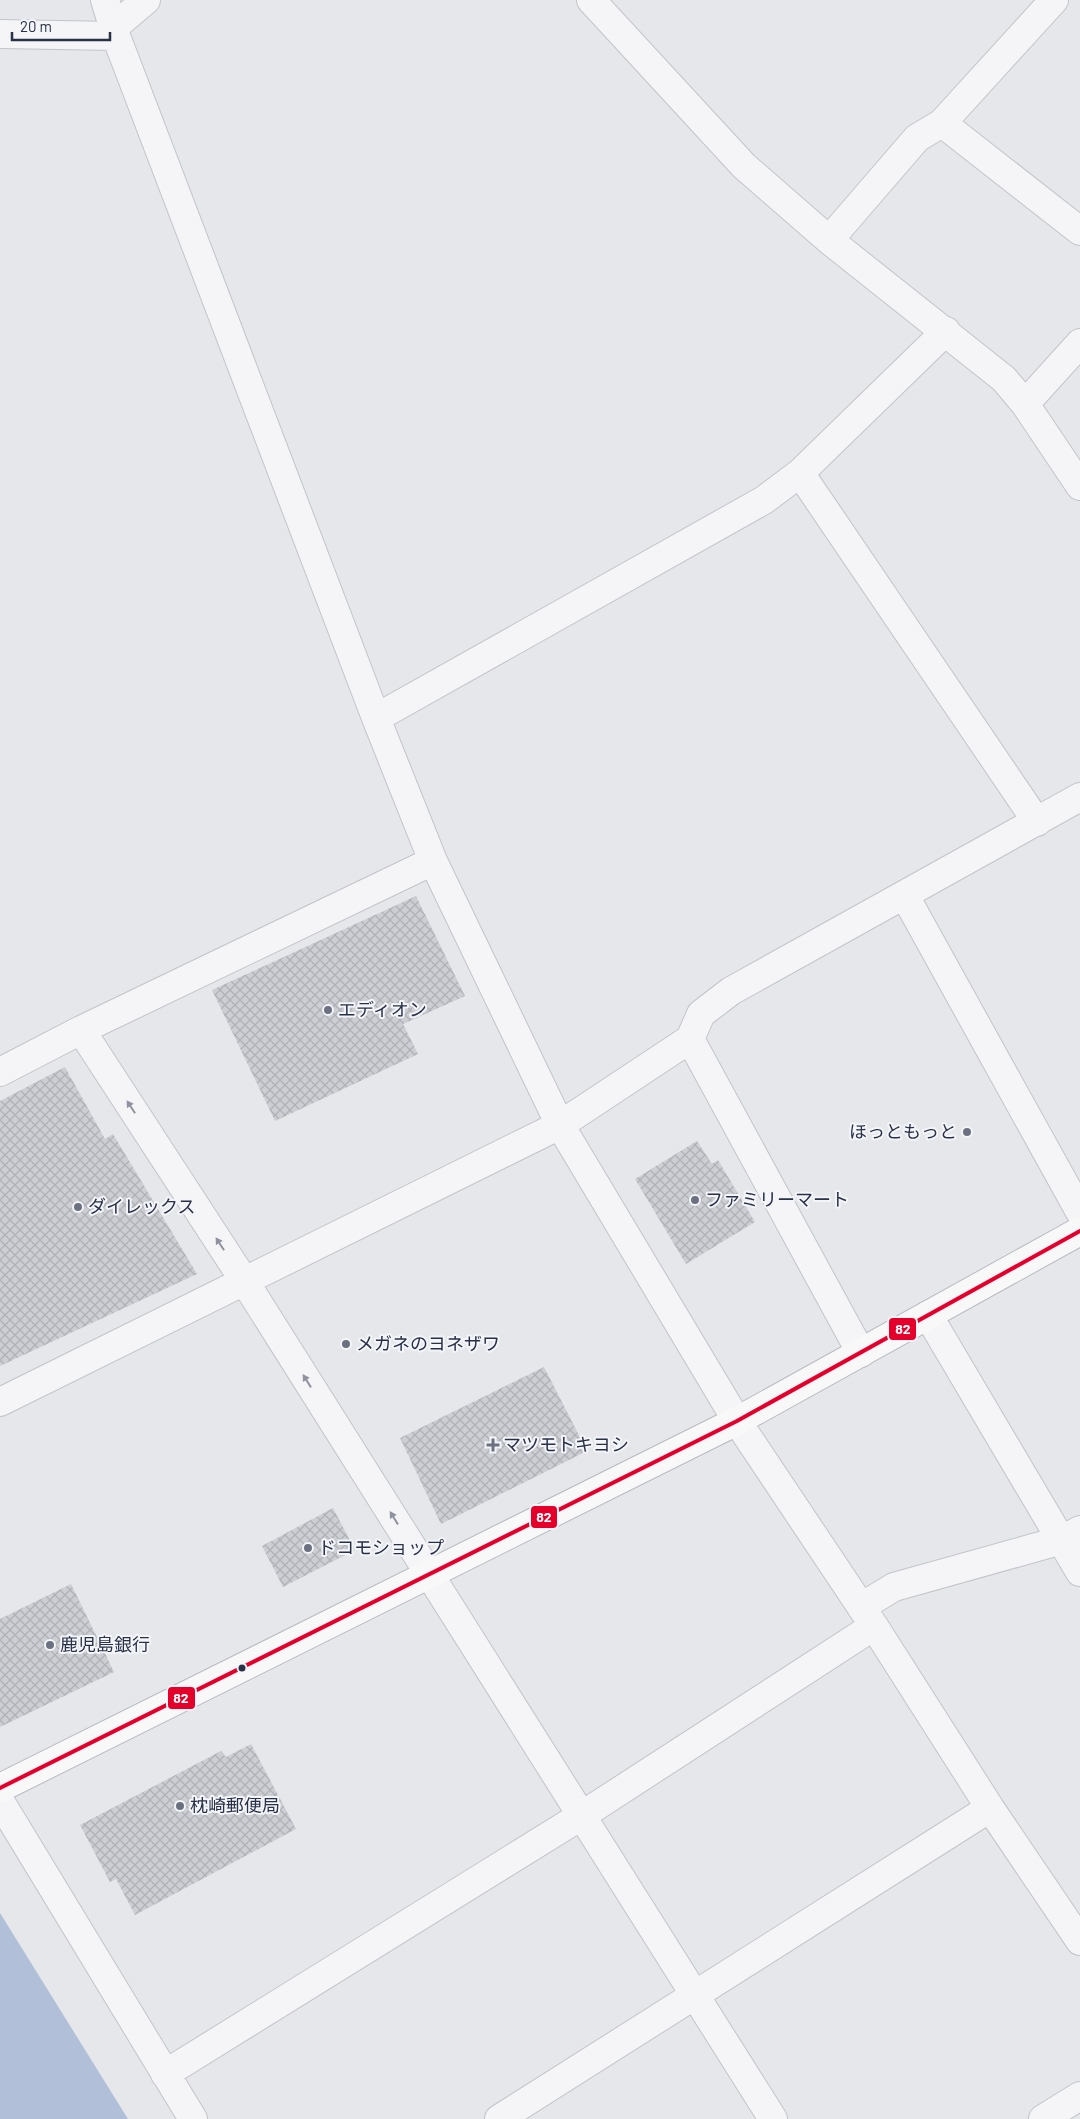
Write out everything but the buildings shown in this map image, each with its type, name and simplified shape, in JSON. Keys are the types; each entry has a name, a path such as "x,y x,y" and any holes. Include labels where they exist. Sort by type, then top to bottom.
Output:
{"highway":[{"path":"0,1788 737,1421 1080,1231"}],"street":[{"path":"105,0 115,32 376,718 434,861 560,1125 737,1421 867,1617 990,1808 1080,1941"},
{"path":"0,34 115,32 146,0"},
{"path":"591,0 744,166 829,240 946,331 1004,379 1025,404 1080,486"},
{"path":"829,240 917,138 942,122 1054,0"},
{"path":"942,122 1080,231"},
{"path":"376,718 764,500 800,473 946,331"},
{"path":"1025,404 1080,343"},
{"path":"800,473 1037,822"},
{"path":"0,1402 560,1125 690,1039 701,1014 732,991 1080,797"},
{"path":"0,1072 81,1030 434,861"},
{"path":"905,896 1080,1212"},
{"path":"81,1030 245,1282 774,2119"},
{"path":"690,1039 861,1353"},
{"path":"928,1315 1071,1535 1080,1572"},
{"path":"165,2074 581,1816 867,1617 894,1587 1071,1535"},
{"path":"0,1801 193,2119"},
{"path":"499,2119 990,1808"},
{"path":"1043,2119 1080,2096"}],"water":[{"path":"0,1913 128,2119 0,2119"}],"transit line":[{"name":"82","path":"0,1788 737,1421 1080,1231"}],"place":[{"name":"エディオン","path":"328,1010"},
{"name":"ほっともっと","path":"967,1132"},
{"name":"ファミリーマート","path":"695,1200"},
{"name":"ダイレックス","path":"78,1207"},
{"name":"メガネのヨネザワ","path":"346,1344"},
{"name":"マツモトキヨシ","path":"493,1445"},
{"name":"ドコモショップ","path":"308,1548"},
{"name":"鹿児島銀行","path":"50,1645"},
{"name":"枕崎郵便局","path":"180,1806"}]}
